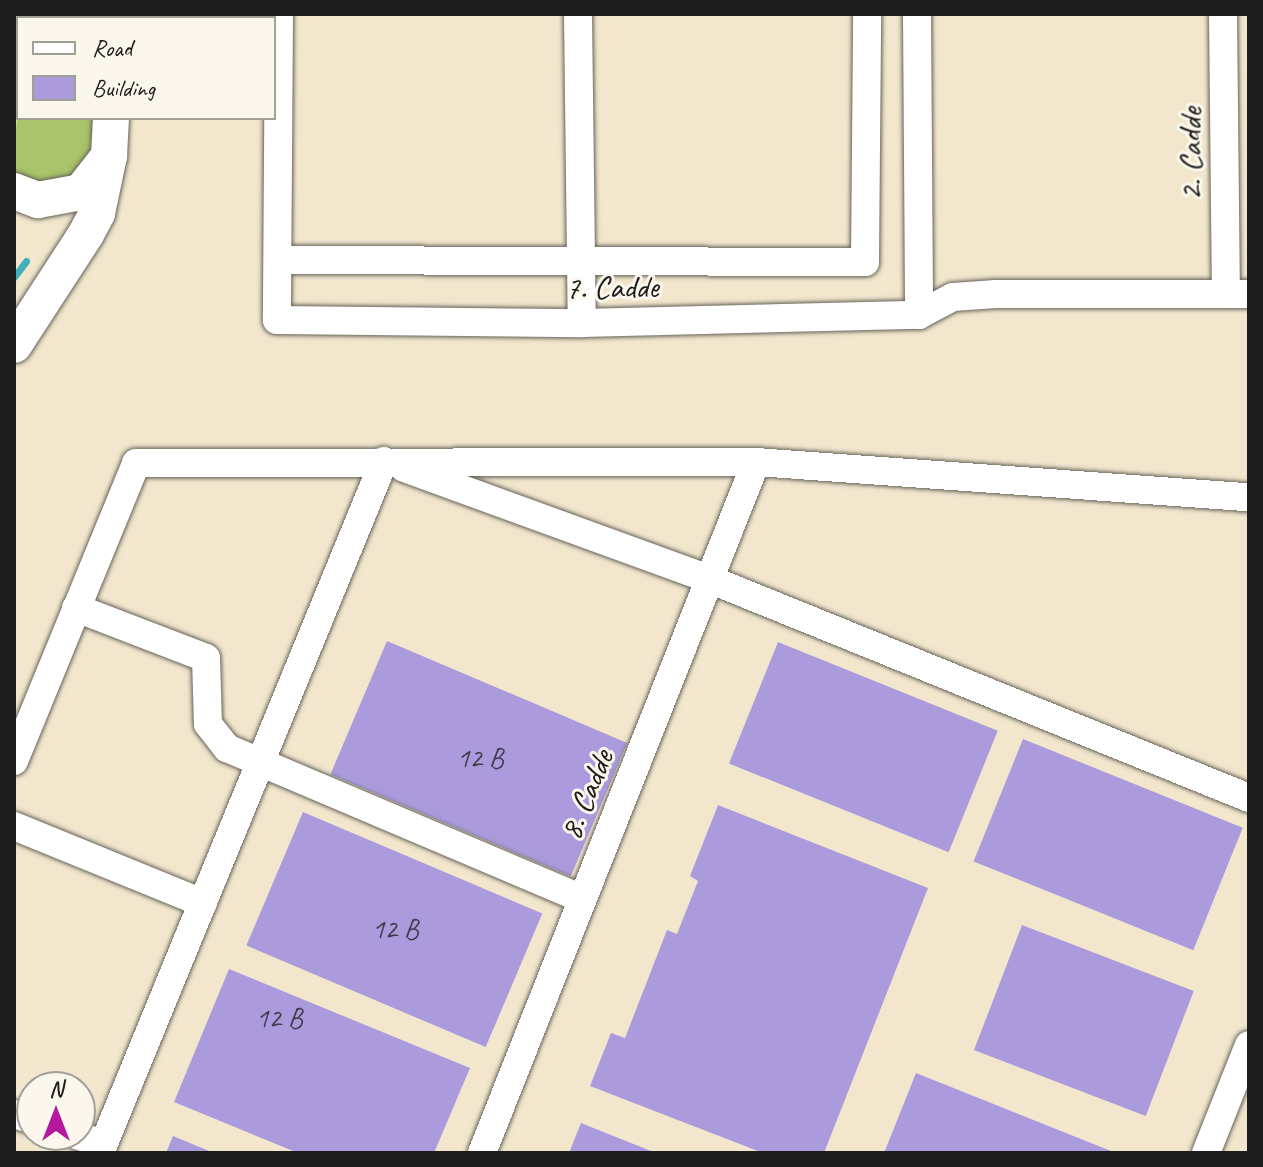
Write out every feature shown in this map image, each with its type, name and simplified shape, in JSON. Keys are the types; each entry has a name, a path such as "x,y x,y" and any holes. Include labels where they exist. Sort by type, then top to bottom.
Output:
{"main road":[{"path":"14,191 38,200 81,192 113,131"},
{"path":"14,345 97,213 113,131"}],"street":[{"name":"7. Cadde","path":"279,14 277,320 582,323 919,315 953,297 982,295 1237,294"},
{"path":"578,14 582,323"},
{"path":"278,260 865,262 867,14"},
{"path":"917,14 919,315"},
{"name":"2. Cadde","path":"1223,14 1237,294"},
{"path":"384,461 709,579 1249,798"},
{"path":"102,1149 384,461"},
{"path":"14,761 136,463 756,462 1249,497"},
{"name":"8. Cadde","path":"482,1153 756,462"},
{"path":"76,608 206,658 208,724 227,748 582,899"},
{"path":"14,826 203,903"},
{"path":"1206,1153 1249,1045"}],"green space":[{"path":"14,14 64,14 16,16 14,33"},
{"path":"17,120 96,120 98,141 85,169 57,184 26,180 14,172"}],"building":[{"path":"387,641 627,743 571,876 330,774"},
{"path":"778,642 998,731 949,852 729,763"},
{"path":"1023,739 1243,828 1193,950 974,861"},
{"path":"718,805 928,888 824,1153 763,1153 590,1086 611,1033 625,1038 667,930 677,934 698,881 690,876"},
{"path":"303,812 542,914 486,1047 246,945"},
{"path":"1022,925 1194,991 1146,1116 974,1050"},
{"path":"229,969 470,1068 434,1153 298,1153 174,1102"},
{"path":"916,1073 1116,1153 884,1153"},
{"path":"581,1123 656,1153 569,1153"},
{"path":"173,1136 214,1153 166,1153"}],"waterway":[{"path":"14,277 26,261"}]}
